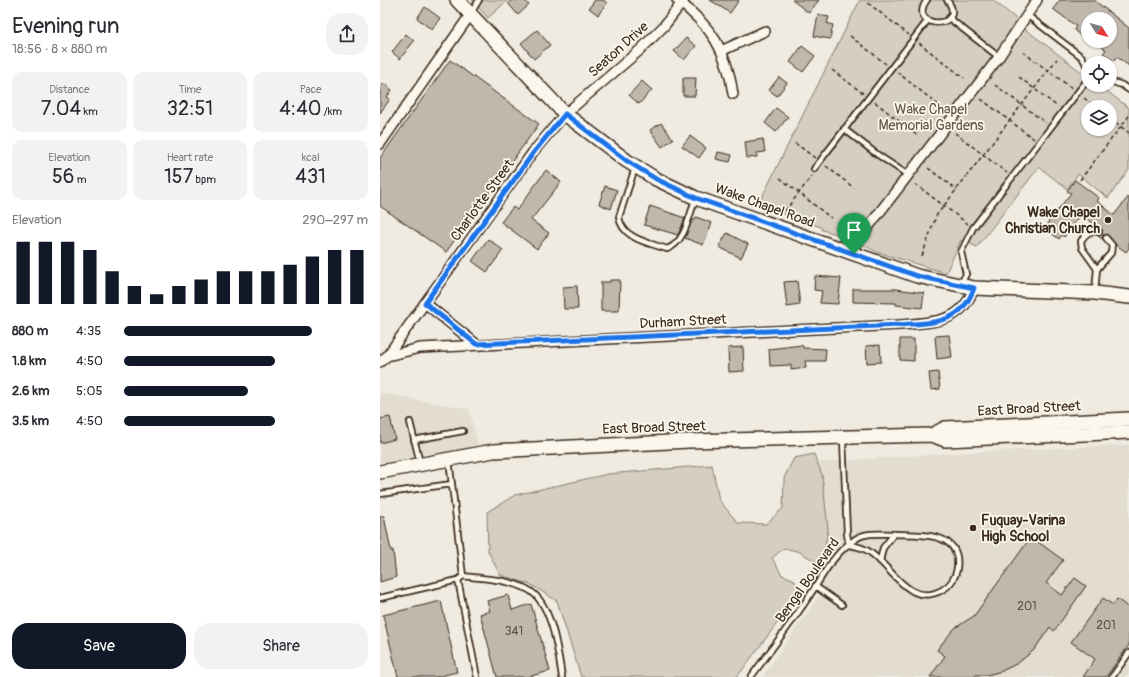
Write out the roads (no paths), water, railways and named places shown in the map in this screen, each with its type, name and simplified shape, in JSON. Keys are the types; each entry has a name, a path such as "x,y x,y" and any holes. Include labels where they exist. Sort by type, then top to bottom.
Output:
{"main road":[{"name":"Wake Chapel Road","path":"457,0 565,114 597,140 656,179 696,198 917,276 967,287 1094,293 1129,297"},
{"name":"East Broad Street","path":"932,435 945,428 1129,419"},
{"name":"East Broad Street","path":"380,472 420,463 493,451 576,446 932,435 945,440 1129,432"}],"street":[{"path":"854,254 856,243 998,57 1037,0"},
{"path":"681,1 696,14 709,29 730,70 733,94"},
{"name":"Seaton Drive","path":"565,114 640,50 664,26 681,1"},
{"path":"380,144 470,15"},
{"path":"721,51 765,31"},
{"name":"Charlotte Street","path":"384,359 534,152 565,114"},
{"name":"Durham Street","path":"384,359 420,348 476,344 900,325 938,321 960,312 968,302 967,287"},
{"path":"425,303 476,344"}],"lane":[{"path":"470,15 479,0"},
{"path":"927,0 924,12 928,20 932,23 941,23 949,18 952,9 947,0"},
{"path":"1027,15 1081,56"},
{"path":"949,18 998,57"},
{"path":"814,169 928,20"},
{"path":"1117,83 1129,90"},
{"path":"967,287 966,274 961,252 973,228 1081,87"},
{"path":"844,130 908,175"},
{"path":"636,166 619,217 620,224 627,234 667,249 674,247 680,242 696,198"},
{"path":"1097,269 1082,248 1081,241 1085,235 1090,232 1098,232"},
{"path":"1094,293 1097,269 1111,253 1112,245 1106,238"},
{"path":"1129,419 1129,424"},
{"path":"410,422 420,463"},
{"path":"414,440 463,431"},
{"name":"Bengal Boulevard","path":"751,677 836,555 849,545 846,534 843,437"},
{"path":"449,459 463,576"},
{"path":"380,494 452,484"},
{"path":"880,561 883,548 894,534"},
{"path":"926,534 943,540 953,550 957,559 956,571 954,578 945,588 932,595 919,594 909,589 868,550 849,545 863,536 926,534"},
{"path":"380,598 458,580 463,576 506,582 526,588 537,595 549,616 562,677"},
{"path":"458,580 477,677"},
{"path":"815,586 842,605"},
{"path":"1112,677 1129,653"}],"place":[{"name":"Wake Chapel Christian Church","path":"1108,220"},
{"name":"Fuquay-Varina High School","path":"973,528"}],"park label":[{"name":"Wake Chapel Memorial Gardens","path":"931,118"}]}
